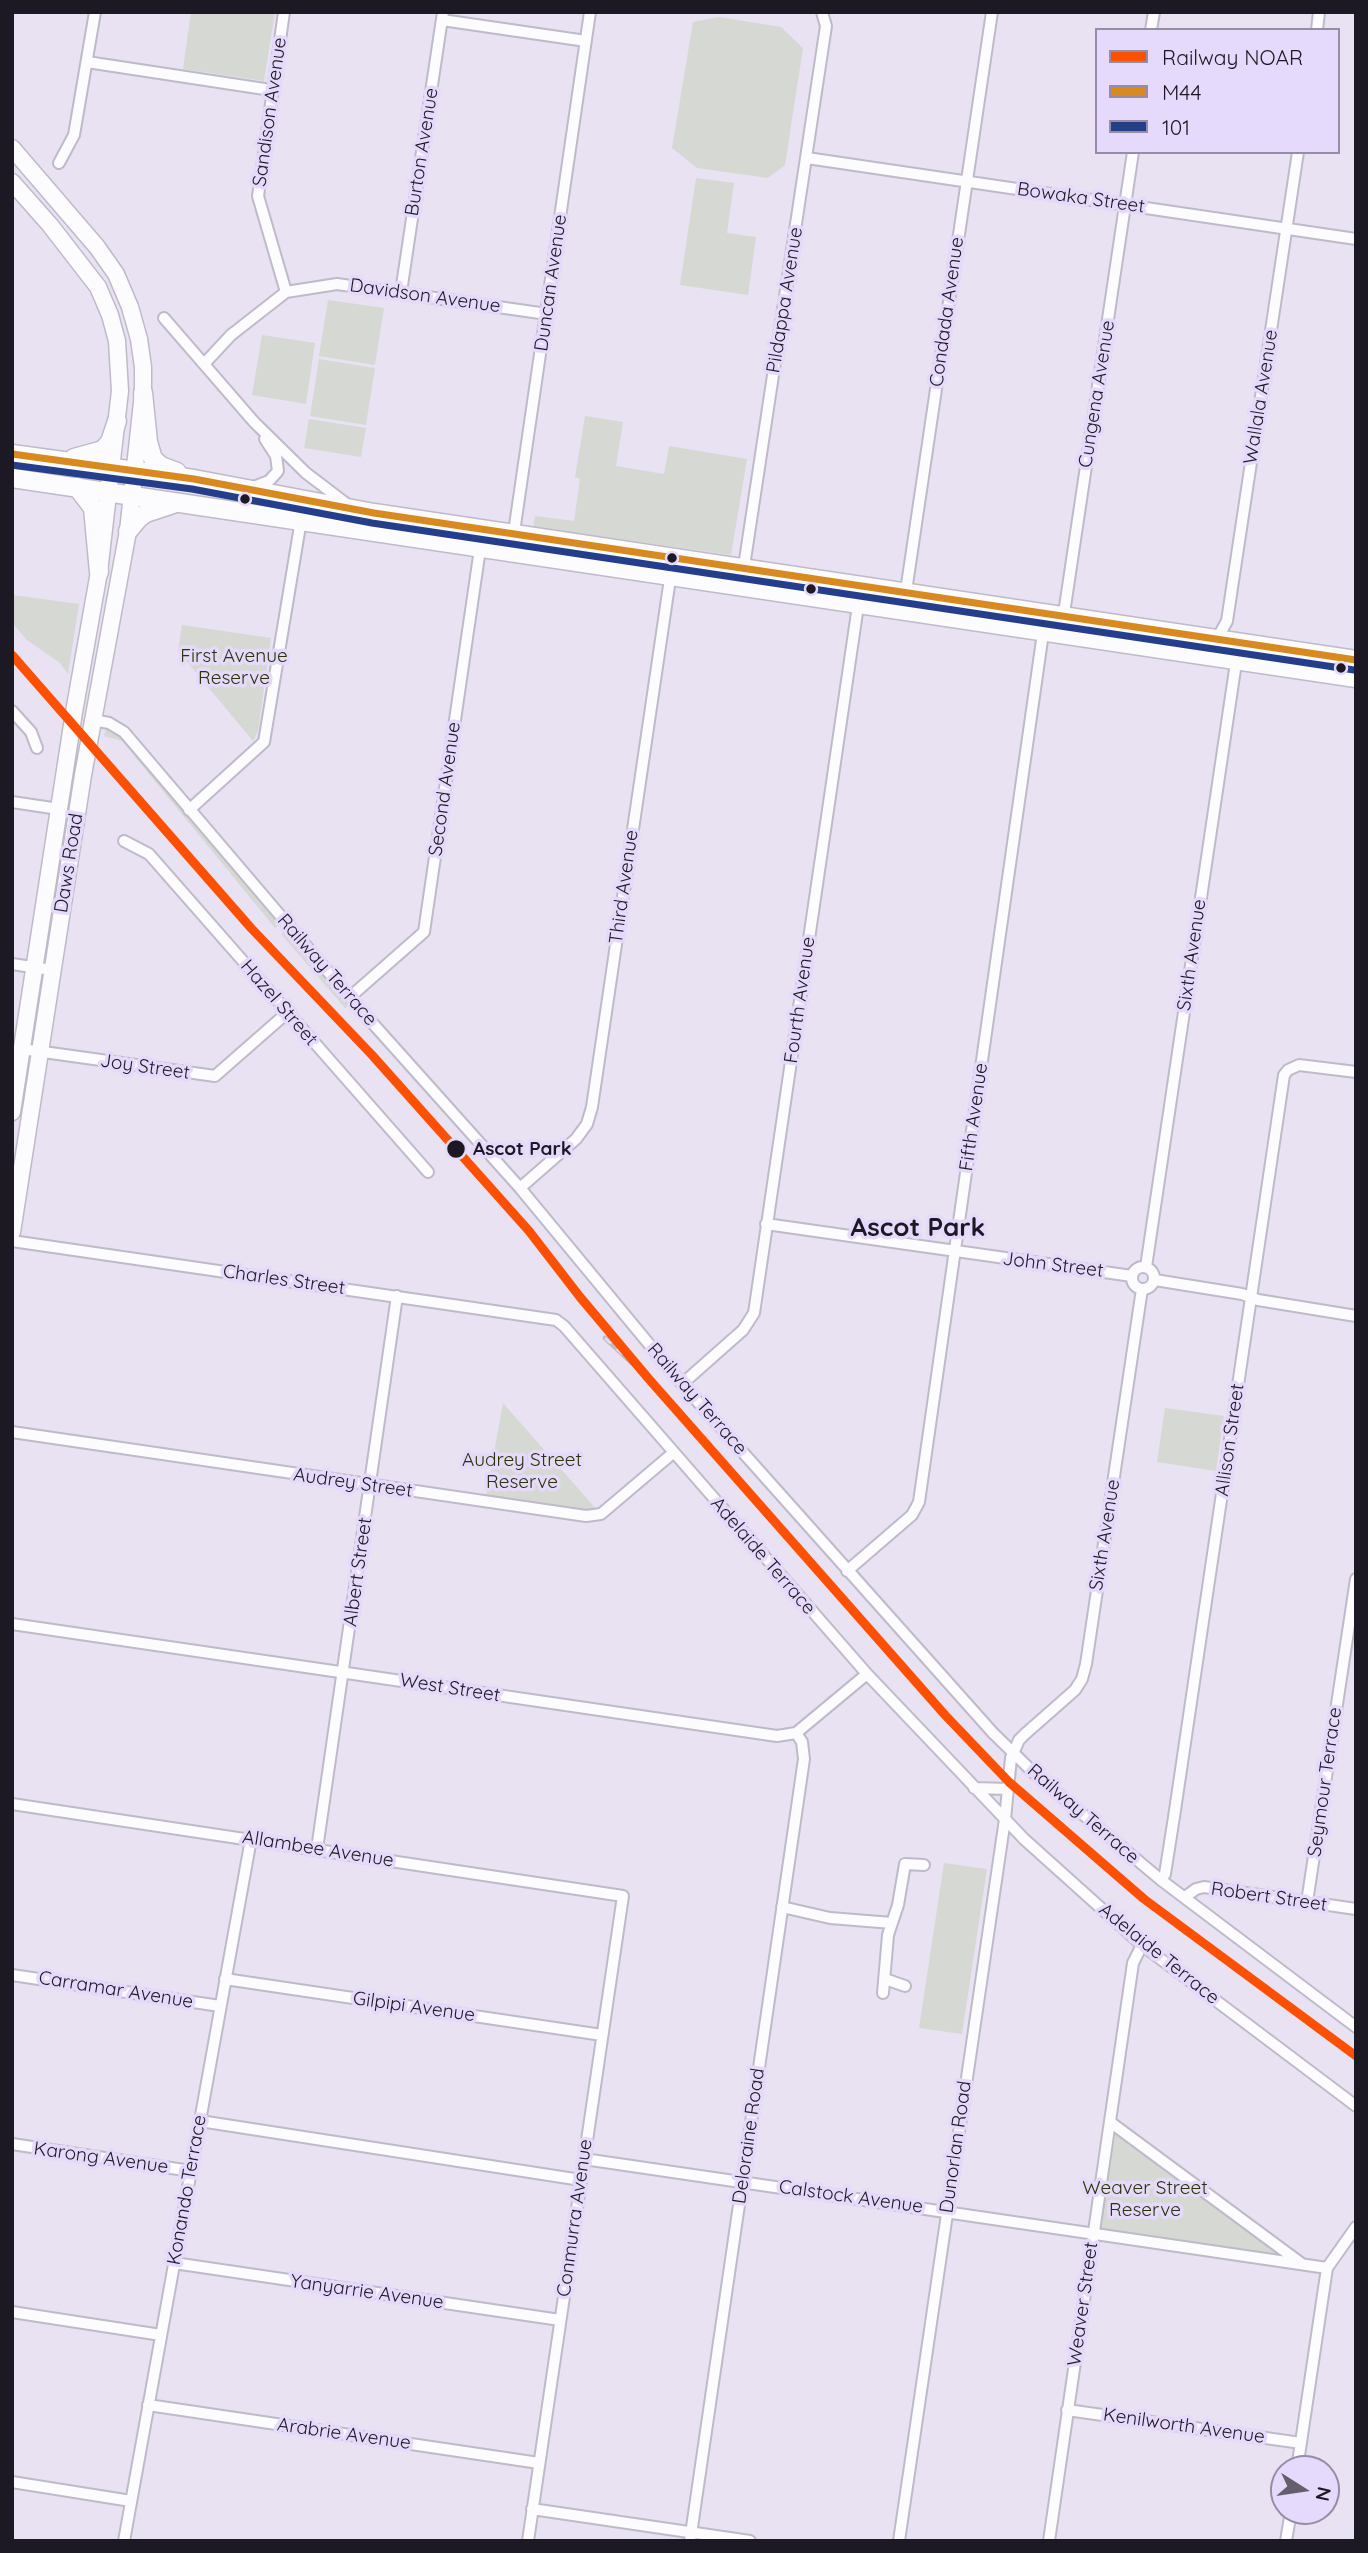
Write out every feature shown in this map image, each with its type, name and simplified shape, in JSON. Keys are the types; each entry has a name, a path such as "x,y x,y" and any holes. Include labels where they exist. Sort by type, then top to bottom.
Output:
{"main road":[{"name":"Daws Road","path":"12,148 97,247 116,274 130,307 143,367 143,393 128,531 51,970 12,1232"},
{"name":"Daws Road","path":"12,182 50,225 98,287 117,341 120,391 99,572 12,1112"},
{"path":"143,393 148,442 153,459 161,466 194,479"},
{"path":"53,459 81,457 103,450 110,442 117,421"},
{"path":"12,454 194,479 357,510 513,534 1356,660"},
{"path":"12,478 741,589 1356,678"},
{"path":"77,487 93,508 99,572"},
{"path":"128,531 146,513 180,502"}],"street":[{"path":"59,163 74,135 95,12"},
{"name":"Sandison Avenue","path":"284,12 258,196 286,292"},
{"name":"Duncan Avenue","path":"511,553 590,12"},
{"name":"Pildappa Avenue","path":"741,589 826,26 822,12"},
{"name":"Condada Avenue","path":"903,613 992,12"},
{"path":"443,16 586,41"},
{"name":"Burton Avenue","path":"401,292 443,16"},
{"path":"86,62 271,90"},
{"name":"Cungena Avenue","path":"1052,634 1063,616 1133,154"},
{"name":"Wallala Avenue","path":"1217,639 1227,621 1298,154"},
{"name":"Bowaka Street","path":"807,158 1356,239"},
{"name":"Davidson Avenue","path":"204,365 230,335 286,292 337,284 547,314"},
{"path":"164,318 254,422 325,489 357,510"},
{"path":"247,489 269,481 278,471 276,456 254,422"},
{"path":"188,810 264,742 301,520"},
{"name":"Second Avenue","path":"350,997 424,932 480,549"},
{"name":"Third Avenue","path":"520,1188 576,1139 587,1124 592,1107 674,558"},
{"name":"Fourth Avenue","path":"682,1384 743,1330 754,1312 861,587"},
{"name":"Fifth Avenue","path":"847,1571 912,1515 919,1502 1042,652 1052,634"},
{"name":"Sixth Avenue","path":"1146,1267 1239,643"},
{"path":"12,710 31,732 37,748"},
{"name":"Railway Terrace","path":"93,720 109,723 124,733 350,997 520,1188 682,1384 1013,1753 1161,1880 1356,2027"},
{"path":"12,802 59,809"},
{"name":"Hazel Street","path":"124,841 149,854 428,1172"},
{"path":"12,964 51,970"},
{"name":"Joy Street","path":"22,1049 215,1076 288,1013"},
{"name":"Allison Street","path":"1161,1880 1165,1874 1172,1830 1284,1075 1287,1070 1299,1065 1356,1072"},
{"name":"John Street","path":"766,1224 1132,1276"},
{"name":"Charles Street","path":"12,1241 556,1320"},
{"path":"1146,1267 1152,1270 1155,1280 1150,1287 1142,1289 1134,1285 1132,1276 1137,1269 1146,1267"},
{"path":"1155,1280 1356,1316"},
{"name":"Sixth Avenue","path":"1013,1753 1025,1734 1075,1690 1082,1679 1142,1289"},
{"name":"Albert Street","path":"317,1849 397,1296"},
{"name":"Adelaide Terrace","path":"556,1320 867,1674 1024,1839 1142,1945 1356,2106"},
{"name":"Audrey Street","path":"12,1432 586,1516 601,1514 673,1453"},
{"name":"Seymour Terrace","path":"1307,1902 1356,1579"},
{"name":"West Street","path":"12,1624 765,1735 787,1736 796,1733"},
{"path":"796,1733 867,1674"},
{"name":"Deloraine Road","path":"690,2536 804,1759 802,1742 796,1733"},
{"name":"Dunorlan Road","path":"899,2541 1013,1753"},
{"path":"974,1788 1008,1789"},
{"name":"Allambee Avenue","path":"12,1804 623,1896"},
{"name":"Konando Terrace","path":"124,2541 251,1839"},
{"path":"883,1993 885,1957 905,1864 924,1865"},
{"name":"Robert Street","path":"1185,1897 1196,1888 1205,1887 1356,1909"},
{"name":"Conmurra Avenue","path":"528,2541 623,1896"},
{"path":"782,1908 830,1918 892,1923"},
{"name":"Weaver Street","path":"1049,2541 1133,1963 1142,1945"},
{"name":"Carramar Avenue","path":"12,1975 220,2006"},
{"name":"Gilpipi Avenue","path":"225,1979 602,2035"},
{"path":"885,1979 905,1986"},
{"path":"200,2121 581,2180"},
{"path":"1110,2122 1304,2265"},
{"name":"Karong Avenue","path":"12,2144 191,2171"},
{"name":"Calstock Avenue","path":"584,2159 1326,2269"},
{"path":"1299,2455 1326,2269 1356,2227"},
{"name":"Yanyarrie Avenue","path":"174,2263 560,2320"},
{"path":"12,2312 161,2335"},
{"name":"Arabrie Avenue","path":"148,2405 539,2463"},
{"name":"Kenilworth Avenue","path":"1067,2410 1301,2443"},
{"path":"12,2482 131,2501"},
{"path":"532,2509 690,2536 750,2541"}],"green space":[{"path":"191,12 275,12 264,81 183,69"},
{"path":"719,17 781,27 803,48 785,165 768,178 697,168 672,148 693,22"},
{"path":"696,178 734,183 727,233 756,237 748,295 680,285"},
{"path":"328,300 384,308 375,365 319,356"},
{"path":"262,335 315,343 306,404 252,395"},
{"path":"319,359 375,368 366,425 310,416"},
{"path":"585,416 623,422 616,466 664,474 669,446 747,459 731,555 533,527 535,516 574,521 580,479 575,477"},
{"path":"309,419 366,428 361,457 304,448"},
{"path":"12,595 79,604 68,674 60,663 27,640 12,623"},
{"name":"First Avenue Reserve","path":"182,625 271,638 258,731 253,741 178,651"},
{"path":"106,729 118,733 280,924 275,928 122,741 104,736"},
{"path":"285,931 350,1004 345,1008 281,934"},
{"name":"Audrey Street Reserve","path":"503,1403 597,1510 588,1512 486,1496"},
{"path":"1165,1408 1224,1416 1216,1471 1157,1462"},
{"path":"944,1863 987,1869 962,2034 919,2028"},
{"name":"Weaver Street Reserve","path":"1116,2131 1283,2257 1100,2229"}],"railway":[{"path":"605,1338 648,1378"}],"rail line":[{"name":"NOAR","path":"12,655 251,928 372,1055 529,1231 648,1378 945,1715 1009,1782 1144,1899 1356,2056"}],"transit line":[{"name":"M44","path":"12,454 194,479 374,513 1356,660"},
{"name":"101","path":"12,465 192,489 372,523 1354,670"}],"place":[{"name":"Ascot Park","path":"456,1149"}],"district":[{"name":"Ascot Park","path":"918,1228"}]}
